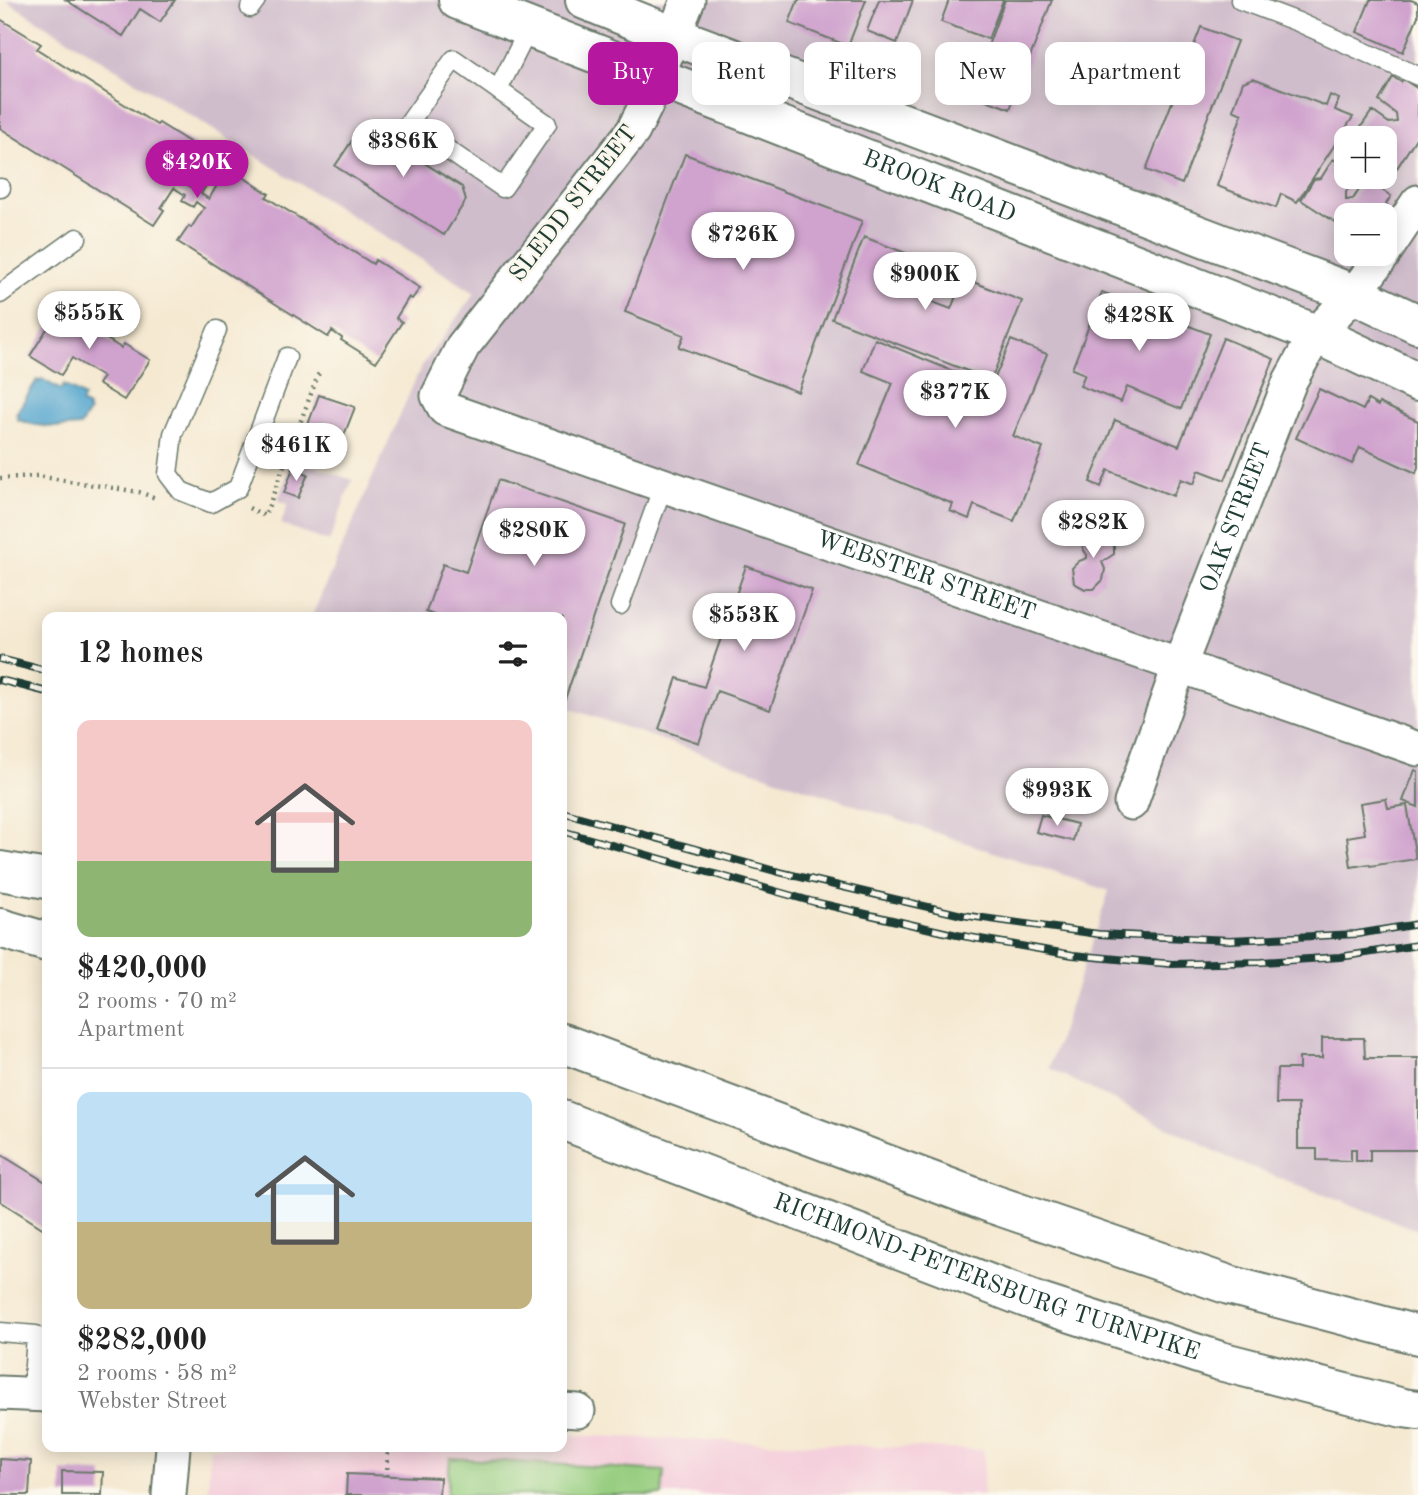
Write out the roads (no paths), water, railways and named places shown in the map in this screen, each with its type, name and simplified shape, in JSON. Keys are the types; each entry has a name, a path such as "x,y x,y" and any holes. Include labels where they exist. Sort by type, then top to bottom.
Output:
{"main road":[{"name":"BROOK ROAD","path":"458,0 588,51"},
{"name":"BROOK ROAD","path":"604,4 674,36 1354,294 1418,324"},
{"name":"BROOK ROAD","path":"678,86 1316,334 1418,382"},
{"path":"0,871 42,878"},
{"path":"0,928 42,941"},
{"path":"567,1045 993,1204 1216,1280 1418,1335"},
{"name":"RICHMOND-PETERSBURG TURNPIKE","path":"567,1122 1037,1302 1220,1361 1413,1411"}],"street":[{"name":"SLEDD STREET","path":"672,42 688,0"},
{"name":"SLEDD STREET","path":"438,396 463,346 632,131 646,105"},
{"name":"OAK STREET","path":"1397,234 1418,202"},
{"name":"OAK STREET","path":"1131,803 1290,381 1316,334 1354,294 1374,266"},
{"name":"WEBSTER STREET","path":"438,396 445,409 1418,749"},
{"path":"169,1495 173,1452"}],"lane":[{"path":"1240,0 1298,22 1418,76"},
{"path":"498,90 529,28"},
{"path":"454,59 498,90 547,124 503,188 410,123 454,59"},
{"path":"0,294 77,238"},
{"path":"217,330 173,434 168,474 181,491 211,503 238,488 287,357"},
{"path":"620,605 663,486"},
{"path":"0,1332 36,1335 26,1395"}],"water":[{"path":"42,379 61,390 64,385 84,397 81,403 88,407 89,412 80,426 48,427 17,419 19,415 16,414 37,380 40,382"}],"railway":[{"path":"0,659 42,670"},
{"path":"0,680 42,691"},
{"path":"567,813 775,871 962,915 1098,934 1230,940 1357,934 1418,924"},
{"path":"567,832 814,902 957,935 1073,955 1172,964 1262,962 1340,957 1418,945"}]}
